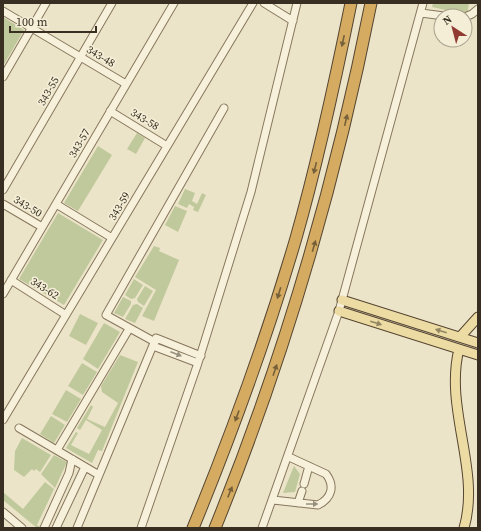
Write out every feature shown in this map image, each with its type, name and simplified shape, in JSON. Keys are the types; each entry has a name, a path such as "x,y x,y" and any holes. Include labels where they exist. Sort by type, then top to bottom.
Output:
{"highway":[{"path":"193,528 234,424 290,259 324,128 351,3"},
{"path":"215,528 266,398 306,275 335,171 357,76 371,3"}],"main road":[{"path":"342,300 478,343"},
{"path":"339,311 478,354"},
{"path":"460,337 478,317"},
{"path":"459,349 456,371 457,392 472,454 476,484 473,506 464,528"}],"street":[{"path":"3,77 46,3"},
{"name":"343-55","path":"3,190 112,3"},
{"name":"343-57","path":"3,294 174,3"},
{"name":"343-59","path":"3,420 253,3"},
{"path":"264,3 293,21"},
{"path":"140,528 201,356 251,192 298,3"},
{"path":"262,528 274,500 339,311 423,3"},
{"name":"343-48","path":"3,11 126,84"},
{"path":"420,14 433,15"},
{"path":"198,363 129,329 106,315 224,108"},
{"name":"343-58","path":"110,111 167,146"},
{"name":"343-50","path":"3,204 42,227"},
{"path":"56,204 112,238"},
{"name":"343-62","path":"11,280 66,315"},
{"path":"57,450 129,329"},
{"path":"155,342 201,356"},
{"path":"77,528 155,342"},
{"path":"19,428 99,475"},
{"path":"274,500 318,504 324,502 331,492 330,480 326,474 289,456"},
{"path":"44,528 69,470 72,459"},
{"path":"298,503 309,466"},
{"path":"56,528 85,467"},
{"path":"69,470 81,475"},
{"path":"3,512 22,528"}],"green space":[{"path":"433,3 469,3 468,8 432,7"},
{"path":"3,17 24,30 3,66"},
{"path":"137,133 145,138 136,154 127,149"},
{"path":"98,146 112,155 78,211 64,203"},
{"path":"185,189 195,193 192,201 197,204 202,193 206,195 198,212 193,210 194,207 189,204 187,208 178,204"},
{"path":"175,206 187,211 178,232 165,225"},
{"path":"58,213 103,240 64,305 19,279"},
{"path":"154,246 160,248 159,251 179,260 154,321 142,316 156,290 135,277"},
{"path":"134,279 143,285 135,298 131,299 125,295"},
{"path":"145,286 153,291 144,306 138,302 137,299"},
{"path":"123,297 131,301 131,304 123,317 114,313"},
{"path":"137,304 143,308 135,323 125,319 133,305"},
{"path":"80,314 98,323 86,345 69,336"},
{"path":"104,323 120,332 98,369 83,359"},
{"path":"120,355 138,362 102,451 98,450 92,463 66,448 76,432 78,433 71,445 89,454 102,430 86,420 80,430 77,428 91,405 93,407 87,419 105,427 118,403 102,392 101,386"},
{"path":"82,363 97,372 83,395 68,386"},
{"path":"66,390 81,399 67,422 52,414"},
{"path":"51,416 65,425 54,443 40,434"},
{"path":"22,438 51,455 40,472 36,469 34,471 32,469 24,477 14,470 15,451"},
{"path":"54,455 67,462 55,488 41,474"},
{"path":"294,466 300,474 295,492 283,493"},
{"path":"45,482 54,489 37,525 42,528 37,528 3,500 3,492 23,509"}]}
